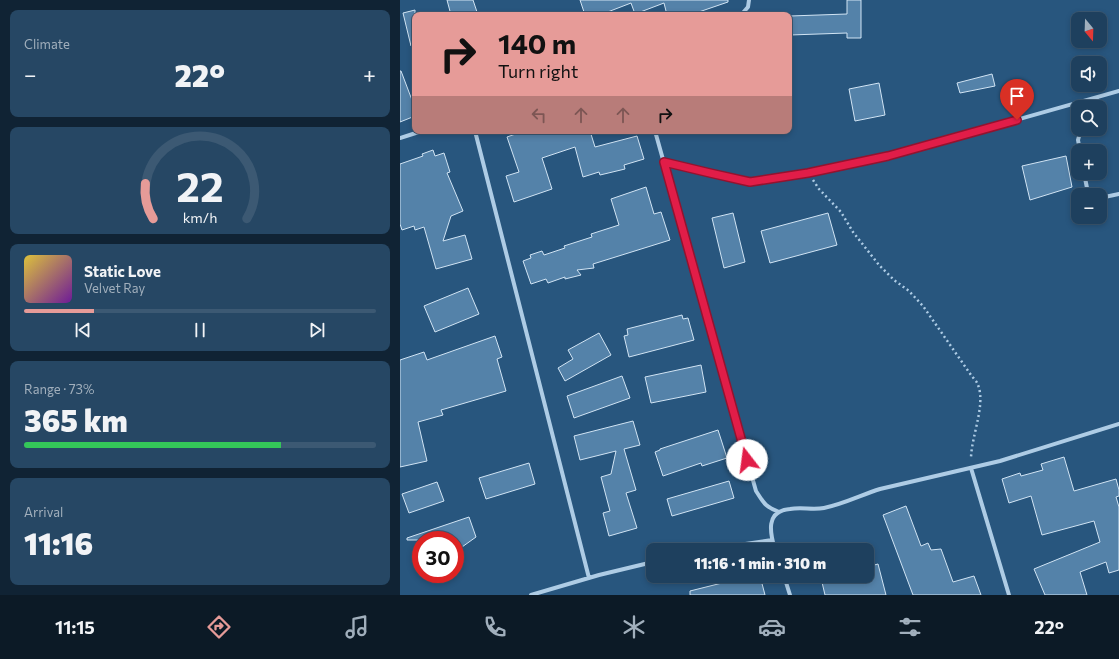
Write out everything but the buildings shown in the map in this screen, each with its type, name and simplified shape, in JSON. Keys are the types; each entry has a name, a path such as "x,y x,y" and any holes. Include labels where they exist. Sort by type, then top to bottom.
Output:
{"street":[{"path":"744,12 748,7 749,0"},
{"path":"664,162 750,182 808,173 888,156 1119,91"},
{"path":"400,138 413,134"},
{"path":"476,134 589,578"},
{"path":"656,134 756,490 769,508 779,512"},
{"path":"1107,197 1119,194"},
{"path":"773,543 770,530 772,520 779,512 789,509 821,508 838,505 880,489 1000,461 1119,424"},
{"path":"971,468 1009,595"},
{"path":"752,543 772,540"},
{"path":"531,595 646,564"},
{"path":"786,583 790,595"}],"path":[{"path":"808,173 819,189 841,212 853,232 879,265 894,280 908,290 923,306 978,384 980,398 977,425 971,450 971,468"}],"route":[{"path":"747,460 664,162 750,182 808,173 888,156 1017,120"}]}
